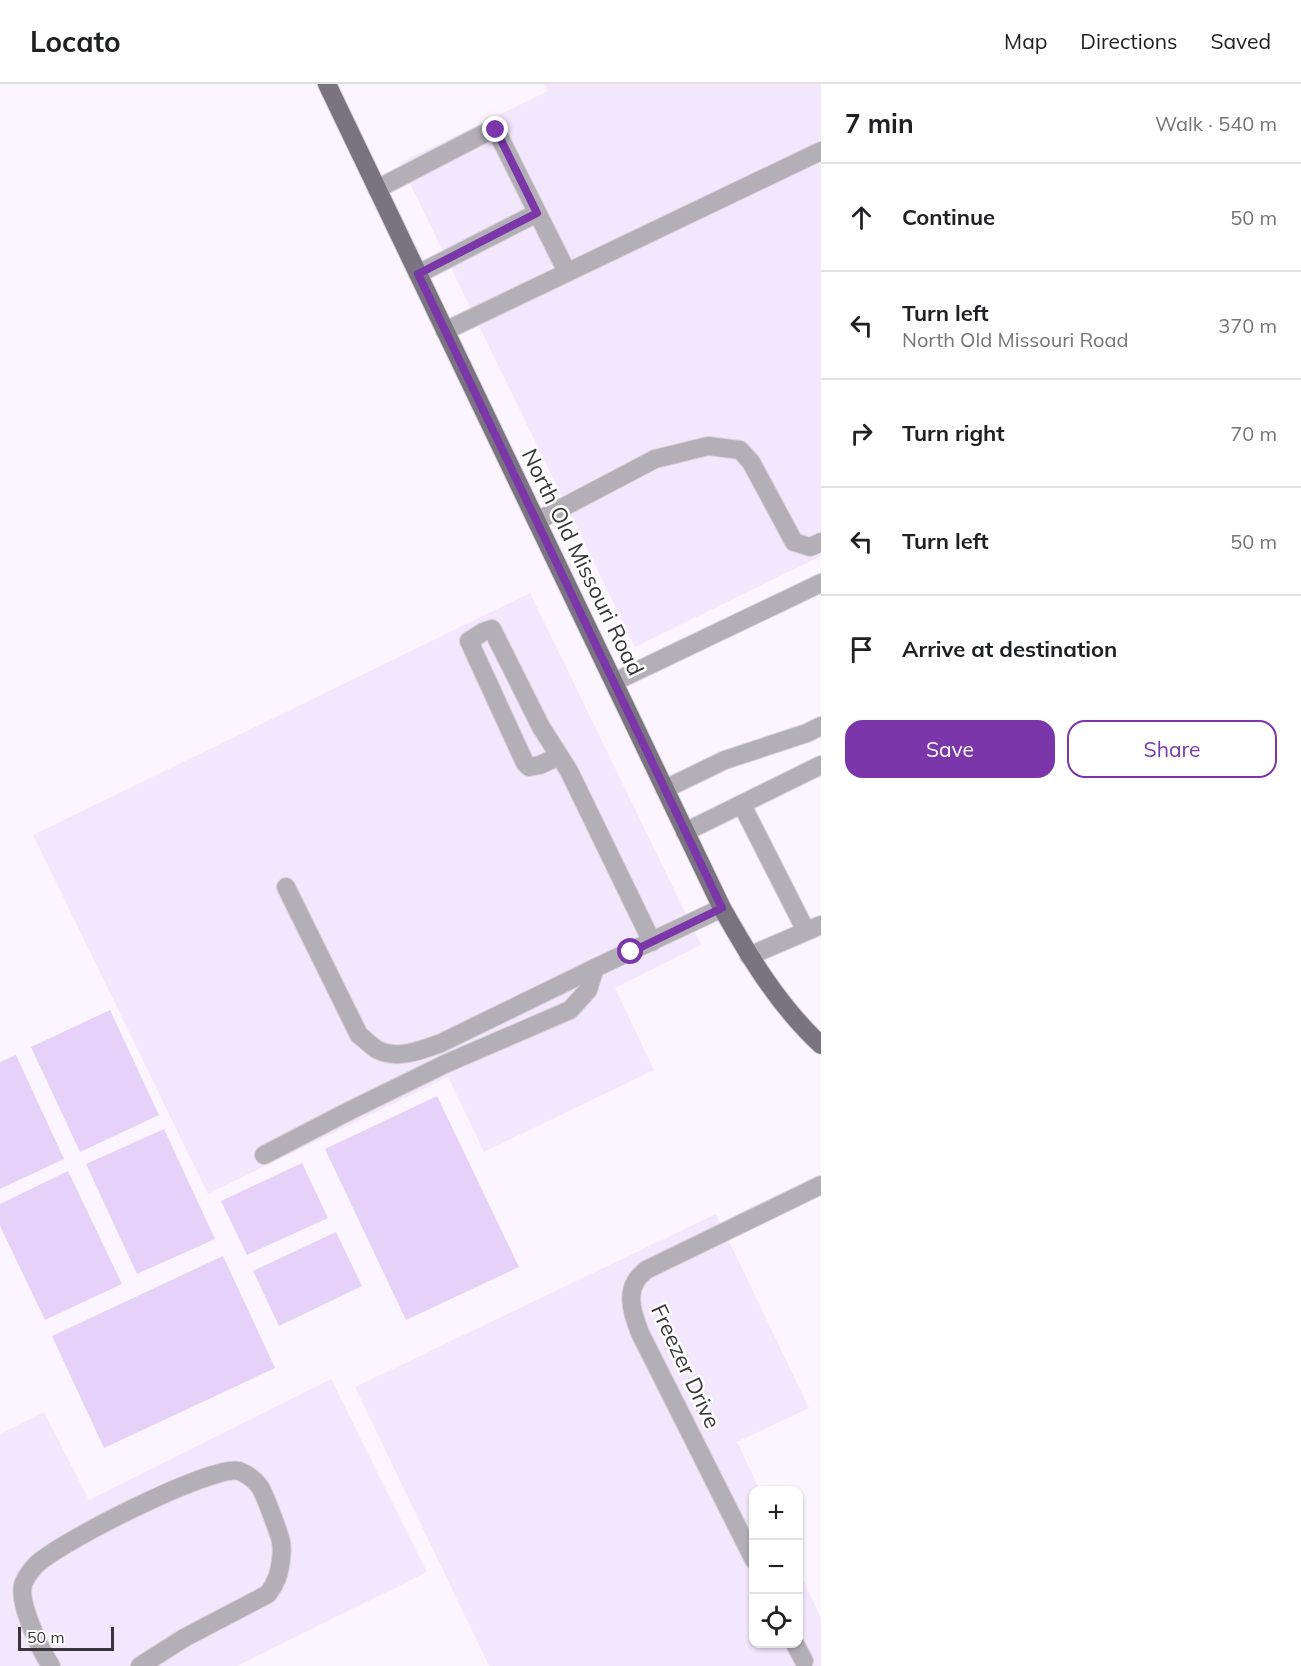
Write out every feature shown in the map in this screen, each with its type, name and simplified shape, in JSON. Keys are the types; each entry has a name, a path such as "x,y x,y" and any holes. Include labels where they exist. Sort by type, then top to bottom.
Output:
{"main road":[{"name":"North Old Missouri Road","path":"327,84 722,908 749,956 774,992 805,1030 821,1044"}],"lane":[{"path":"377,189 492,129 496,130 567,272"},
{"path":"445,331 821,151"},
{"path":"418,274 537,213"},
{"path":"537,521 655,459 708,446 740,450 751,462 794,542 810,547 821,542"},
{"path":"614,682 821,583"},
{"path":"559,756 540,765 528,767 468,641 492,629 541,727 559,756 568,771 652,942"},
{"path":"665,789 725,760 807,733 821,726"},
{"path":"685,832 821,765"},
{"path":"742,805 813,928 749,956"},
{"path":"286,887 359,1035 379,1050 397,1054 419,1052 441,1043 722,908"},
{"path":"264,1155 445,1064 570,1010 588,990 595,968"},
{"name":"Freezer Drive","path":"749,1552 640,1333 632,1312 632,1294 635,1281 646,1270 821,1185"},
{"path":"51,1666 34,1635 24,1602 23,1586 34,1566 61,1546 177,1488 237,1470 249,1476 261,1488 282,1543 276,1582 268,1594 184,1638 140,1666"},
{"path":"797,1648 804,1661"}],"shaded area":[{"path":"545,84 821,84 821,556 635,647 400,163 548,91"},
{"path":"530,593 701,945 615,988 654,1070 484,1152 448,1077 208,1194 33,835"},
{"path":"110,1010 159,1115 80,1152 31,1047"},
{"path":"16,1055 64,1159 0,1189 0,1062"},
{"path":"437,1096 519,1267 406,1320 325,1149"},
{"path":"164,1129 215,1239 137,1274 86,1164"},
{"path":"302,1163 328,1218 247,1255 221,1201"},
{"path":"68,1171 122,1284 45,1320 0,1226 0,1204"},
{"path":"716,1214 809,1408 737,1442 758,1486 749,1486 749,1648 803,1648 803,1580 821,1618 821,1666 489,1666 355,1387"},
{"path":"336,1232 362,1286 279,1326 253,1271"},
{"path":"223,1256 275,1368 104,1448 52,1336"},
{"path":"331,1379 427,1572 237,1666 0,1666 0,1434 44,1412 89,1500"}],"route":[{"path":"496,130 537,213 418,274 722,908 631,952"}]}
